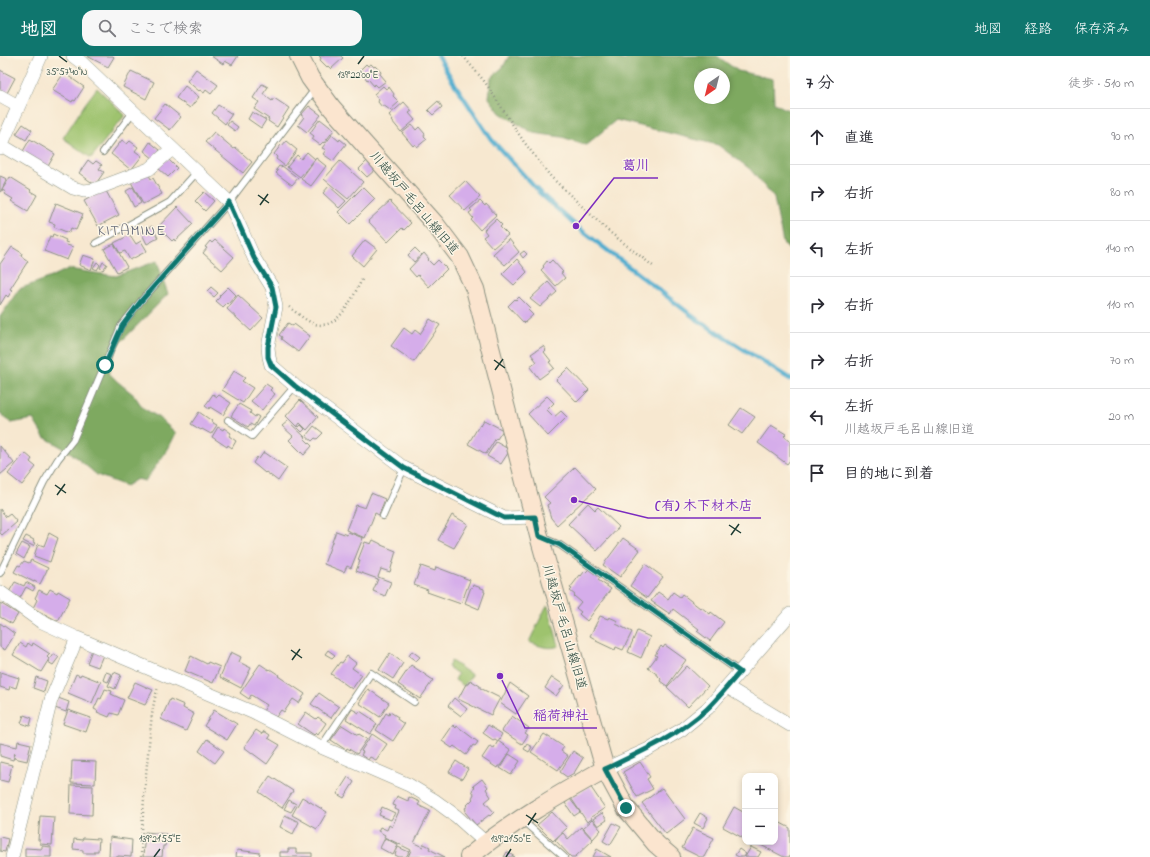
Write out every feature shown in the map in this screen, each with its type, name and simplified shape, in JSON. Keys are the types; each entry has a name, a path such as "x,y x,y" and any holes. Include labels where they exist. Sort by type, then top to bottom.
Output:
{"street":[{"path":"41,56 1,147 73,188 84,191 93,190 149,169 172,149"},
{"path":"73,56 229,202 254,258 272,287 275,298 276,307 268,347 268,357 271,365 295,386 404,468 504,518 535,517"},
{"name":"川越坂戸毛呂山線旧道","path":"299,56 310,78 332,108 435,224 460,257 476,289 539,536 605,769 631,814 656,844 671,857"},
{"path":"0,96 18,106"},
{"path":"0,592 40,621 252,712 321,747 409,785 434,800 456,816 486,843"},
{"path":"469,857 486,843 567,790 605,769 647,750 682,730 708,708 790,614"},
{"path":"12,857 51,700 77,638"},
{"path":"727,687 790,725"}],"lane":[{"path":"0,573 44,482 58,459 73,440 122,326 141,301 229,202 317,87"},
{"path":"103,152 134,112"},
{"path":"96,243 170,202 197,172"},
{"path":"228,420 252,436 295,386"},
{"path":"383,516 404,468"},
{"path":"539,536 560,545 740,672"},
{"path":"321,747 372,673 414,702"},
{"path":"522,819 564,857"}],"path":[{"path":"463,56 485,82 524,142 551,177 607,230 654,266"},
{"path":"275,298 314,324 329,324 336,320 344,312 363,278"},
{"path":"141,857 142,818 152,712 162,673"}],"green space":[{"path":"509,56 615,56 625,61 628,56 717,56 738,71 773,79 774,103 790,111 790,251 783,243 774,198 750,169 718,145 616,120 586,145 562,137 533,133 500,113 489,98 491,78 503,67"},
{"path":"97,88 125,115 91,158 63,138"},
{"path":"157,261 168,294 116,347 109,373 134,395 143,408 158,417 176,433 168,449 145,481 137,479 126,486 97,475 70,452 44,437 33,419 11,423 0,413 0,317 19,289 68,269 116,276"},
{"path":"548,606 559,646 551,648 529,642 546,607"},
{"path":"451,661 472,675 464,686 455,680 458,674 448,667"}],"building":[{"path":"87,56 113,56 114,57 108,67"},
{"path":"211,56 238,56 232,65 225,61 223,64"},
{"path":"319,56 341,56 343,58 331,69 320,60 321,58"},
{"path":"366,64 368,66 371,64 374,67 375,66 381,72 380,74 386,81 378,87 375,84 374,86 368,79 367,80 360,70"},
{"path":"196,69 218,85 211,94 206,90 204,93 200,90 199,91 187,81"},
{"path":"0,70 15,78 7,93 0,89"},
{"path":"131,71 154,82 146,99 123,87"},
{"path":"64,73 84,87 75,101 73,100 72,102 52,90"},
{"path":"262,84 268,87 263,94 272,101 274,98 289,108 277,127 268,121 269,119 254,109 259,102 253,98"},
{"path":"185,86 199,97 190,108 176,98"},
{"path":"383,86 386,89 389,87 394,94 393,96 399,102 390,110 383,105 382,107 374,94"},
{"path":"438,101 442,107 433,115 428,110"},
{"path":"404,102 412,111 409,113 415,120 401,132 389,115"},
{"path":"165,104 181,117 170,130 154,118"},
{"path":"218,105 232,114 225,124 212,113"},
{"path":"309,106 321,115 307,132 298,125 304,117 301,115"},
{"path":"252,112 266,120 261,128 248,119"},
{"path":"320,119 334,130 324,143 323,142 320,145 312,139 314,136 310,133"},
{"path":"230,121 238,127 235,131 227,125"},
{"path":"23,124 32,130 26,140 16,134"},
{"path":"412,125 416,130 419,127 427,139 417,147 415,144 413,146 402,133"},
{"path":"214,132 234,149 235,147 252,162 243,173 205,142"},
{"path":"332,135 339,141 340,139 346,144 333,161 323,154 326,150 322,148"},
{"path":"30,139 55,154 47,168 22,153"},
{"path":"122,140 127,144 130,141 138,147 135,151 142,156 131,170 111,154"},
{"path":"286,141 297,150 285,166 276,159 277,157 274,154"},
{"path":"150,142 160,150 154,159 144,151"},
{"path":"307,152 315,159 300,177 287,167 297,155 301,159"},
{"path":"167,158 177,168 168,177 158,168"},
{"path":"316,158 326,166 311,186 301,179"},
{"path":"88,160 93,164 96,161 102,165 99,169 104,172 95,185 79,173"},
{"path":"340,161 363,182 348,199 324,179"},
{"path":"367,161 375,170 367,177 359,169"},
{"path":"279,166 282,166 298,178 292,185 276,173"},
{"path":"148,173 151,179 153,178 162,194 143,204 131,182"},
{"path":"0,176 7,179 0,193"},
{"path":"10,177 37,195 28,211 11,201 13,199 2,190"},
{"path":"465,181 480,197 465,211 450,195"},
{"path":"329,186 346,201 339,208 323,193"},
{"path":"133,187 141,203 134,207 126,191"},
{"path":"363,187 375,199 350,224 338,212"},
{"path":"105,189 119,215 98,226 84,201"},
{"path":"204,192 214,201 205,211 195,201"},
{"path":"390,201 411,223 404,230 402,228 388,242 368,221"},
{"path":"480,201 485,206 486,204 496,215 480,230 471,220 473,218 469,213 472,211 470,209"},
{"path":"56,203 83,214 76,230 71,228 69,233 54,227 55,224 49,222"},
{"path":"177,207 193,224 175,241 174,239 172,241 158,227"},
{"path":"496,219 502,225 500,227 508,235 493,248 483,237 487,234 484,230"},
{"path":"152,226 158,238 147,244 141,232"},
{"path":"53,234 66,240 65,242 68,243 67,245 73,247 67,260 44,251 50,236 52,237"},
{"path":"130,235 136,244 141,241 147,251 130,260 125,251 120,253 114,243"},
{"path":"509,239 519,252 505,265 493,254"},
{"path":"215,240 234,257 222,270 203,253 207,248 205,247 210,241 212,243"},
{"path":"365,240 377,249 363,266 352,256"},
{"path":"114,244 127,267 117,272 104,249"},
{"path":"12,247 22,253 21,256 28,261 10,289 12,290 8,297 6,295 0,305 0,264"},
{"path":"415,248 422,255 414,262 408,255"},
{"path":"524,251 527,254 523,258 520,254"},
{"path":"424,253 433,265 438,260 447,269 429,287 418,275 416,277 409,269"},
{"path":"83,255 95,259 91,270 79,265"},
{"path":"517,259 527,272 514,285 502,274"},
{"path":"552,260 563,272 561,273 565,278 556,286 541,270 547,261 549,263"},
{"path":"97,262 100,265 97,270 93,268"},
{"path":"103,262 107,264 103,270 100,268"},
{"path":"548,282 557,292 540,307 530,299"},
{"path":"211,287 218,293 214,297 207,291"},
{"path":"228,287 236,295 223,307 216,301 220,297 219,296"},
{"path":"238,295 263,318 251,331 227,309"},
{"path":"519,297 530,308 528,310 533,315 524,323 508,306"},
{"path":"430,319 440,325 414,362 391,346 404,328 412,334 415,330 420,334"},
{"path":"288,323 293,326 294,324 310,336 298,352 281,339 282,337 279,335"},
{"path":"543,346 546,350 544,352 551,361 549,362 554,368 539,379 530,367 537,362 531,354"},
{"path":"568,368 589,390 577,402 556,380"},
{"path":"234,371 245,378 242,381 253,388 243,403 222,390"},
{"path":"266,384 272,388 270,390 275,394 262,410 251,401"},
{"path":"213,394 217,397 219,395 231,403 223,415 210,407 209,409 205,406"},
{"path":"547,396 554,403 547,410 554,417 561,411 567,417 548,436 528,414"},
{"path":"300,400 318,417 307,430 300,423 297,427 286,416"},
{"path":"239,404 251,411 250,413 255,417 256,415 259,417 254,426 250,424 248,427 231,416"},
{"path":"741,408 755,417 742,434 729,425"},
{"path":"199,412 217,425 211,434 191,424"},
{"path":"484,420 503,430 486,454 468,444"},
{"path":"288,421 312,446 304,455 289,440 293,436 282,426"},
{"path":"301,425 305,429 302,432 298,428"},
{"path":"771,425 786,434 784,436 790,441 790,460 787,464 758,443"},
{"path":"314,426 323,433 317,439 315,438 312,441 306,436"},
{"path":"218,427 223,430 224,428 231,433 229,436 236,441 232,448 228,445 227,447 212,437"},
{"path":"496,442 510,450 501,464 487,456"},
{"path":"0,446 14,463 0,475"},
{"path":"264,452 287,468 278,481 253,463 257,457 259,459"},
{"path":"25,453 32,459 30,462 36,467 22,485 8,474"},
{"path":"575,467 596,489 557,525 551,518 547,505 550,503 544,497"},
{"path":"371,493 385,499 379,515 375,513 365,538 346,530 356,505 365,508"},
{"path":"588,503 595,510 598,507 619,527 597,551 568,524"},
{"path":"0,509 6,517 10,514 17,522 2,535 0,533"},
{"path":"452,515 468,524 454,548 438,540"},
{"path":"336,531 347,535 348,532 363,538 351,568 347,566 344,572 324,564"},
{"path":"49,533 58,538 50,562 34,556 38,544 44,546"},
{"path":"26,536 34,540 33,542 35,543 33,546 23,541"},
{"path":"623,538 640,550 620,577 603,565"},
{"path":"373,540 396,551 390,572 381,569 378,577 391,582 385,596 373,591 378,579 356,571 360,561 358,560 365,542 371,544"},
{"path":"22,543 30,547 24,559 16,554"},
{"path":"31,560 48,568 40,584 14,572 18,565 20,566 24,561 29,563"},
{"path":"645,564 663,577 647,598 630,586"},
{"path":"421,566 435,571 436,567 470,580 461,604 427,592 428,590 414,585"},
{"path":"589,569 600,577 598,580 611,589 587,621 579,614 581,612 576,608 581,602 570,591 572,589 570,588 580,575 581,576"},
{"path":"15,582 24,586 26,582 35,587 33,591 26,587 20,598 9,592"},
{"path":"473,585 484,589 485,592 479,609 465,603"},
{"path":"50,589 57,593 58,591 70,598 58,621 33,608 37,600 35,598 39,590 47,594"},
{"path":"658,592 668,599 673,592 680,597 682,594 700,608 701,607 710,614 711,612 724,622 710,641 697,631 699,629 673,609 670,614 651,601"},
{"path":"0,603 18,614 12,624 0,617"},
{"path":"600,616 608,619 609,617 618,621 616,624 632,632 623,650 616,647 615,650 596,641 597,640 590,636"},
{"path":"0,623 15,634 5,650 0,647"},
{"path":"637,631 650,637 641,658 628,652"},
{"path":"20,643 26,647 28,643 32,646 33,643 50,654 47,657 49,659 41,672 13,655"},
{"path":"665,645 686,660 667,686 660,681 661,679 658,675 648,668 657,656 655,655 661,646 663,648"},
{"path":"92,650 103,655 98,667 87,663"},
{"path":"328,650 335,655 332,658 325,654"},
{"path":"412,651 420,657 416,661 409,656"},
{"path":"231,652 241,657 239,662 251,668 241,688 220,677"},
{"path":"390,653 403,663 393,679 379,670"},
{"path":"53,654 59,657 53,665 48,662"},
{"path":"191,656 207,664 208,662 220,667 213,683 185,671"},
{"path":"347,656 356,663 352,668 362,675 352,689 331,674 340,662 342,663"},
{"path":"260,664 279,675 278,676 305,694 299,703 293,699 284,712 281,710 276,717 263,711 267,705 251,695 249,699 240,693"},
{"path":"411,665 433,680 420,699 398,684"},
{"path":"687,666 708,686 688,707 667,687"},
{"path":"0,672 19,678 16,688 10,686 9,690 0,687"},
{"path":"106,672 112,674 108,682 103,680"},
{"path":"114,672 121,675 115,689 108,686"},
{"path":"500,672 504,674 502,679 497,677"},
{"path":"76,674 80,676 81,674 101,682 92,703 68,693"},
{"path":"36,677 47,681 44,692 33,688"},
{"path":"552,677 564,685 556,696 545,688"},
{"path":"470,680 480,686 480,688 500,698 491,715 458,699 466,684 468,684"},
{"path":"135,682 153,690 145,705 127,698"},
{"path":"510,683 528,696 516,714 500,703"},
{"path":"105,689 112,691 111,694 124,700 118,715 111,713 109,717 97,712 98,711 94,709 99,698 101,699"},
{"path":"368,689 389,703 380,717 359,703"},
{"path":"319,693 339,707 331,718 311,704"},
{"path":"58,698 69,702 66,712 55,708"},
{"path":"454,698 467,709 461,716 448,706"},
{"path":"170,699 184,705 183,708 194,714 186,731 161,719"},
{"path":"352,709 359,713 360,711 377,724 370,734 346,719"},
{"path":"68,710 91,718 86,732 63,724"},
{"path":"214,710 237,724 227,740 204,726"},
{"path":"306,712 316,719 318,717 326,723 318,735 316,733 314,735 298,724"},
{"path":"390,712 398,717 397,719 404,724 393,741 376,730 386,713 389,715"},
{"path":"24,715 32,718 30,726 21,723"},
{"path":"512,716 529,728 525,733 528,735 522,744 502,731"},
{"path":"342,725 367,739 357,754 347,748 346,750 331,740"},
{"path":"453,725 456,728 457,726 478,742 475,746 473,745 466,755 454,746 452,748 442,741"},
{"path":"488,725 502,734 498,741 495,739 493,740 483,733"},
{"path":"256,730 262,734 264,731 270,735 268,738 280,745 267,764 244,747"},
{"path":"372,734 387,744 376,760 370,757 368,760 361,755 363,752 361,751"},
{"path":"544,734 564,747 561,751 568,756 558,770 531,752"},
{"path":"207,739 224,751 215,763 199,751"},
{"path":"18,741 31,744 27,761 14,758 15,753 13,760 0,756 0,743 17,747"},
{"path":"498,741 511,750 497,768 482,758 490,746 494,748"},
{"path":"527,744 532,747 529,752 524,749"},
{"path":"573,751 583,758 574,773 567,777 560,772"},
{"path":"509,754 520,761 511,775 500,768"},
{"path":"72,761 96,762 95,784 71,783"},
{"path":"456,761 468,769 462,779 449,772"},
{"path":"0,762 12,765 8,782 0,780"},
{"path":"640,762 650,777 647,779 653,789 637,797 623,772"},
{"path":"270,776 293,791 282,808 259,792"},
{"path":"348,777 354,782 344,798 337,794"},
{"path":"482,779 488,787 486,789 491,797 485,802 494,812 476,825 465,812 465,808 473,799 474,794 472,790 475,788 473,786"},
{"path":"71,785 93,786 92,815 70,814"},
{"path":"590,786 605,808 591,817 592,819 587,822 571,798"},
{"path":"662,788 685,819 666,834 642,803"},
{"path":"397,796 408,801 409,797 420,802 418,805 430,811 414,843 423,847 424,844 430,847 429,849 445,857 408,857 411,850 384,837 385,835 378,831 380,827 387,830 389,825 392,827 399,811 395,809 396,806 393,805"},
{"path":"302,797 327,812 317,829 292,815"},
{"path":"570,799 580,812 574,816 565,803"},
{"path":"289,800 296,804 291,812 284,809"},
{"path":"382,807 395,813 391,820 379,815"},
{"path":"734,807 742,811 742,837 723,827"},
{"path":"552,812 567,828 553,841 537,825"},
{"path":"602,813 607,820 598,826 593,819"},
{"path":"700,813 708,818 703,828 694,823"},
{"path":"285,815 299,822 293,834 280,827"},
{"path":"40,816 54,817 52,845 40,844 40,840 38,840"},
{"path":"592,820 601,830 593,839 583,828"},
{"path":"778,822 790,828 790,857 784,857 761,845 778,845"},
{"path":"613,823 621,827 610,845 603,841"},
{"path":"581,827 593,840 575,857 571,857 555,840 563,833 568,839"},
{"path":"693,828 714,838 704,857 700,857 682,848"},
{"path":"145,832 166,834 162,857 143,857"},
{"path":"0,837 8,839 5,852 0,851"},
{"path":"110,837 132,840 131,857 109,857"},
{"path":"83,838 99,839 98,851 94,851 94,853 83,853 83,850 73,849 74,839 82,840"},
{"path":"385,838 398,845 393,855 380,848"},
{"path":"42,846 51,847 51,857 25,857 25,848 42,849"},
{"path":"398,847 409,852 406,857 399,857 395,855"},
{"path":"751,847 761,852 758,857 745,857"},
{"path":"288,849 296,849 296,853 312,853 312,857 280,857 280,852 288,852"},
{"path":"597,849 611,857 593,857"},
{"path":"739,849 746,854 744,857 735,855"},
{"path":"237,850 260,853 259,857 236,857"},
{"path":"507,852 515,857 504,857"}],"waterway":[{"path":"438,56 491,139 539,192 576,226 695,318 790,379"}],"place":[{"name":"葛川","path":"576,226"},
{"name":"(有) 木下材木店","path":"574,500"},
{"name":"稲荷神社","path":"500,676"}],"district":[{"name":"KITAMINE","path":"132,231"}],"route":[{"path":"105,365 122,326 141,301 229,202 254,258 272,287 275,298 276,307 268,347 268,357 271,365 295,386 404,468 504,518 535,517 539,536 560,545 740,672 708,708 682,730 647,750 605,769 626,808"}]}
